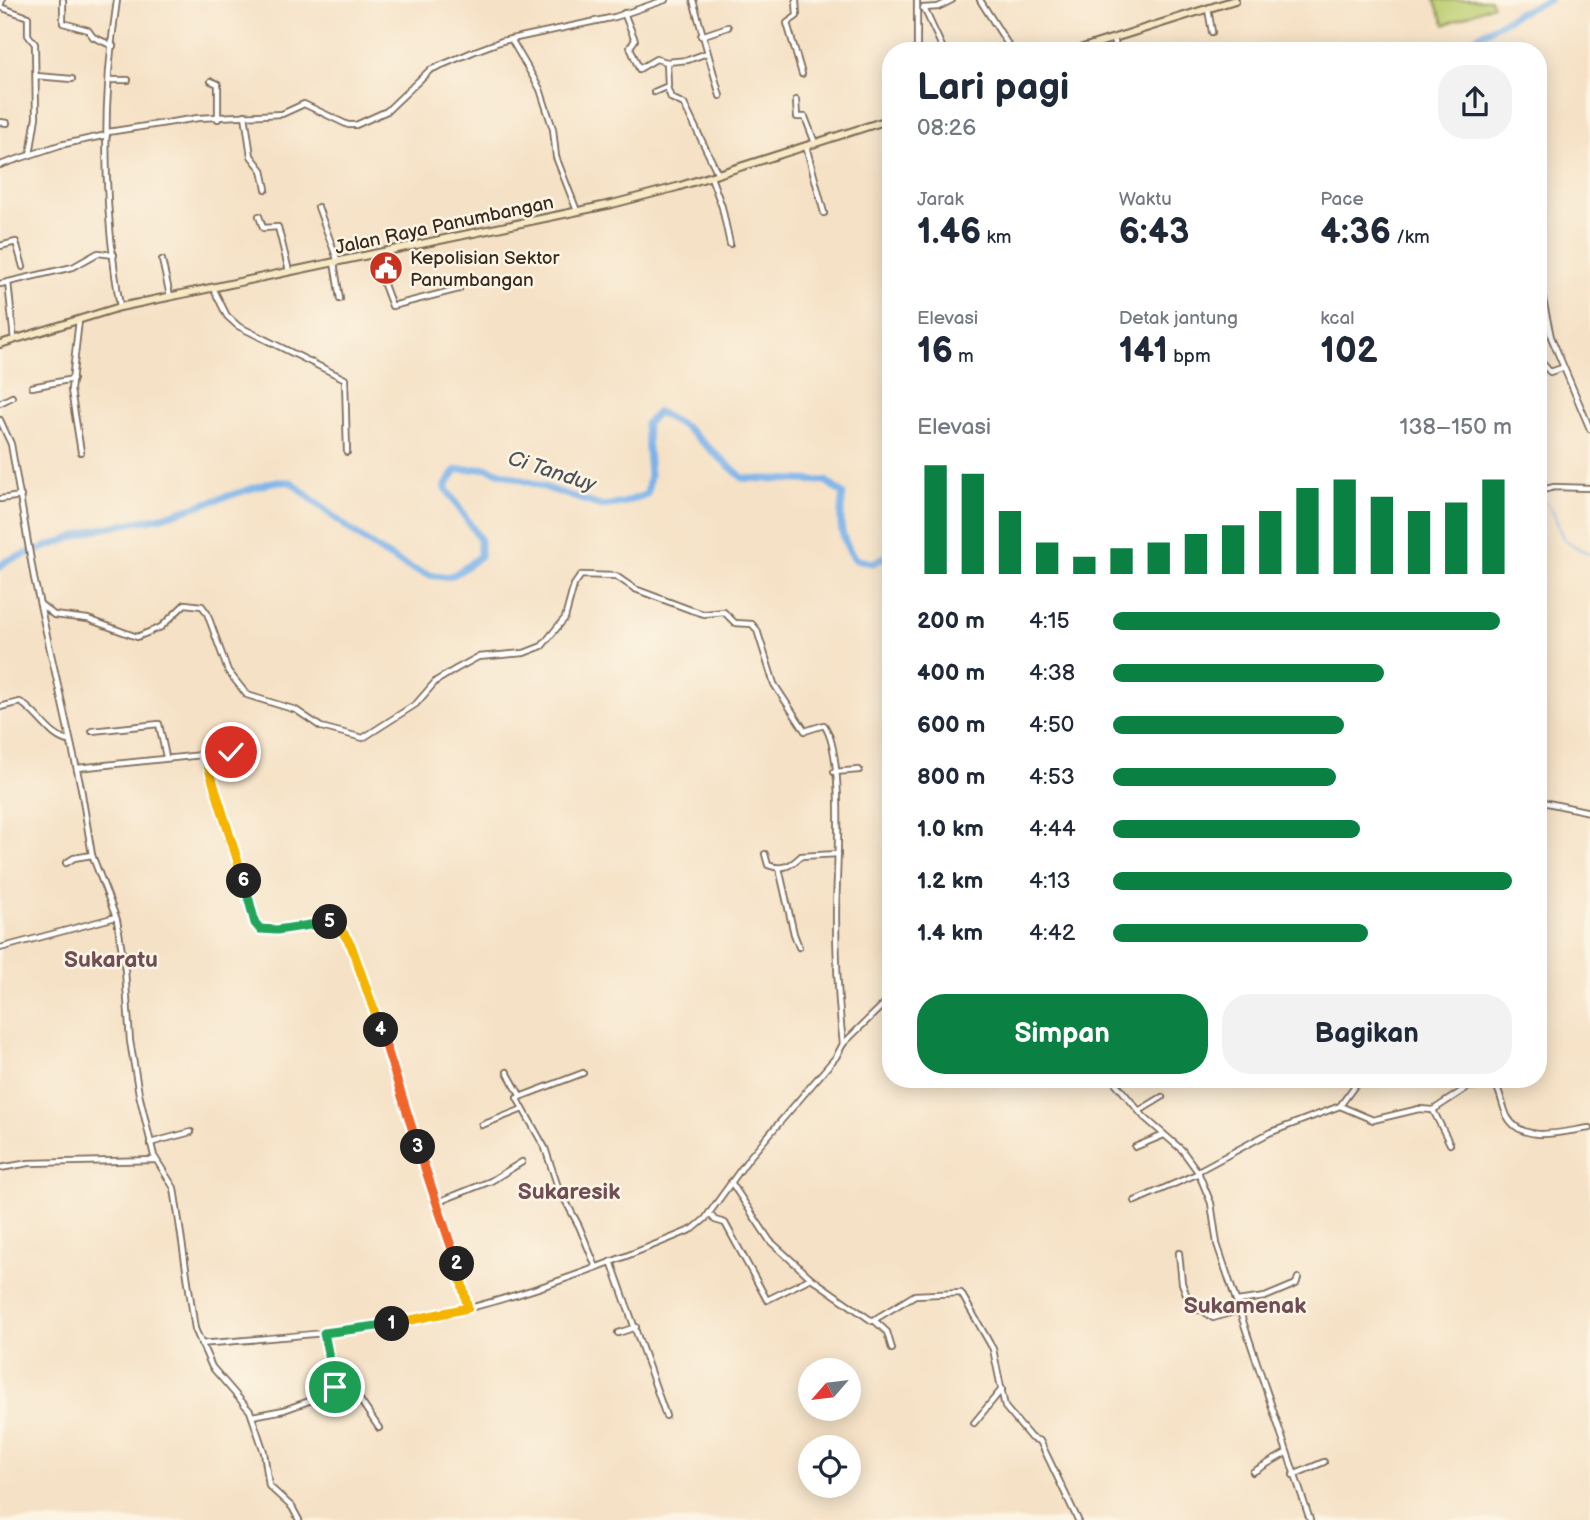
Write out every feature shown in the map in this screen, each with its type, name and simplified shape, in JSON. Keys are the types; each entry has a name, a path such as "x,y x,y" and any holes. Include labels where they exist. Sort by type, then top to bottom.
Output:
{"main road":[{"path":"1099,42 1235,0"},
{"name":"Jalan Raya Panumbangan","path":"0,344 120,307 577,212 714,176 882,123"}],"street":[{"path":"2,0 0,7 28,17 29,35 35,44 36,117 30,155"},
{"path":"63,0 64,24 87,30 113,46"},
{"path":"117,0 113,46 108,60 106,172 120,307"},
{"path":"0,165 60,145 108,134 184,120 291,113 304,104 348,125 356,125 387,111 430,70 511,39 624,13 665,0"},
{"path":"693,0 720,96"},
{"path":"796,0 797,16 787,23 802,74"},
{"path":"920,5 938,8 952,0"},
{"path":"980,0 1006,42"},
{"path":"918,42 920,5"},
{"path":"920,5 939,42"},
{"path":"1208,8 1212,32"},
{"path":"624,13 635,40 630,47 639,69 656,59 667,62 688,60 706,53"},
{"path":"701,36 728,27"},
{"path":"1114,37 1115,42"},
{"path":"511,39 539,85 553,129 556,158 577,212"},
{"path":"667,62 667,87 671,98 684,104 714,176 730,244"},
{"path":"36,76 72,79"},
{"path":"109,80 128,80"},
{"path":"211,81 218,82 218,119"},
{"path":"654,92 667,87"},
{"path":"796,100 797,117 805,117 815,143"},
{"path":"245,115 251,156 262,170 266,189"},
{"path":"0,122 7,123"},
{"path":"806,146 824,213"},
{"path":"318,206 336,262 340,299"},
{"path":"259,216 264,228 278,227 289,271"},
{"path":"0,246 16,242 23,267"},
{"path":"0,284 74,266 98,253 114,255"},
{"path":"373,255 392,306 459,289"},
{"path":"162,260 170,296"},
{"path":"8,282 14,340"},
{"path":"213,288 228,316 238,326 345,379 347,452"},
{"path":"1547,318 1562,368 1590,429"},
{"path":"79,320 73,407 81,452"},
{"path":"1547,370 1549,373 1562,368"},
{"path":"32,387 73,379"},
{"path":"0,403 12,397"},
{"path":"0,420 11,444 34,578 77,768 92,855 116,917 125,970 130,1041 150,1143 156,1160 175,1191 195,1329 217,1375 233,1389 252,1416 264,1452 267,1482 292,1507 299,1520"},
{"path":"1547,489 1590,488"},
{"path":"0,499 21,496"},
{"path":"40,604 54,615 88,619 137,637 160,627 182,605 198,605 207,613 228,671 247,695 300,711 321,727 364,738 416,704 436,681 478,657 538,649 556,632 565,618 579,575 610,575 635,589 691,610 704,614 724,612 735,623 754,626 774,684 805,731 820,724 825,727 831,743 838,854 838,982 843,1044"},
{"path":"0,707 11,703 23,704 34,710 59,739 71,741"},
{"path":"92,731 159,724 166,757"},
{"path":"77,768 231,752"},
{"path":"203,755 257,926 270,931 334,922 345,936 372,1000 405,1112 438,1202 468,1308"},
{"path":"834,772 859,770"},
{"path":"1547,803 1590,811"},
{"path":"765,854 768,866 779,868 793,865 801,856 838,854"},
{"path":"66,863 74,858 92,855"},
{"path":"779,868 794,934 800,947"},
{"path":"0,948 116,917"},
{"path":"201,1344 371,1327 468,1308 596,1267 693,1229 836,1057 843,1044 882,1006"},
{"path":"507,1072 520,1095"},
{"path":"583,1073 517,1098 545,1149 558,1187 579,1226 596,1267"},
{"path":"1120,1088 1198,1172 1212,1203 1214,1234 1310,1520"},
{"path":"1135,1201 1198,1172 1269,1133 1340,1106 1353,1088"},
{"path":"1340,1106 1375,1120 1402,1112 1433,1110 1466,1088"},
{"path":"1495,1088 1508,1118 1525,1132 1590,1128"},
{"path":"1139,1111 1162,1097"},
{"path":"482,1125 523,1110"},
{"path":"1433,1110 1450,1144"},
{"path":"150,1143 191,1132"},
{"path":"1135,1147 1165,1135"},
{"path":"0,1168 29,1163 156,1160"},
{"path":"438,1202 491,1181 522,1162"},
{"path":"732,1182 765,1236 811,1278 887,1332 892,1349"},
{"path":"709,1213 715,1220 725,1223 767,1300 811,1278"},
{"path":"1179,1252 1182,1283 1192,1310 1202,1310 1213,1318 1240,1310"},
{"path":"611,1261 666,1416"},
{"path":"1237,1301 1276,1294 1296,1284 1298,1278"},
{"path":"874,1321 915,1295 961,1293 993,1349 1005,1407 1031,1438 1040,1441 1079,1520"},
{"path":"618,1333 636,1328"},
{"path":"324,1333 337,1391"},
{"path":"974,1423 1002,1389"},
{"path":"252,1416 284,1410 337,1391 358,1397 379,1428"},
{"path":"1253,1472 1286,1453"},
{"path":"1293,1475 1324,1462"}],"green space":[{"path":"1434,0 1490,0 1493,5 1445,25"}],"waterway":[{"name":"Ci Tanduy","path":"1468,42 1518,13 1549,0"},
{"name":"Ci Tanduy","path":"0,567 6,561 94,530 162,517 272,482 291,482 345,526 393,558 415,570 436,576 453,575 480,556 480,539 445,487 456,470 486,468 601,506 623,503 647,494 650,475 646,424 658,412 685,427 743,478 826,481 843,494 842,529 850,552 856,560 873,563 882,558"},
{"path":"1547,504 1564,539 1590,554"}],"place":[{"name":"Kepolisian Sektor Panumbangan","path":"386,268"}],"district":[{"name":"Sukaratu","path":"111,959"},
{"name":"Sukaresik","path":"569,1191"},
{"name":"Sukamenak","path":"1245,1305"}],"route":[{"path":"231,752 203,755 248,892 255,923 260,929 270,931 334,922 351,945 380,1024 405,1112 440,1206 468,1308 369,1328 324,1333 335,1387"}]}
